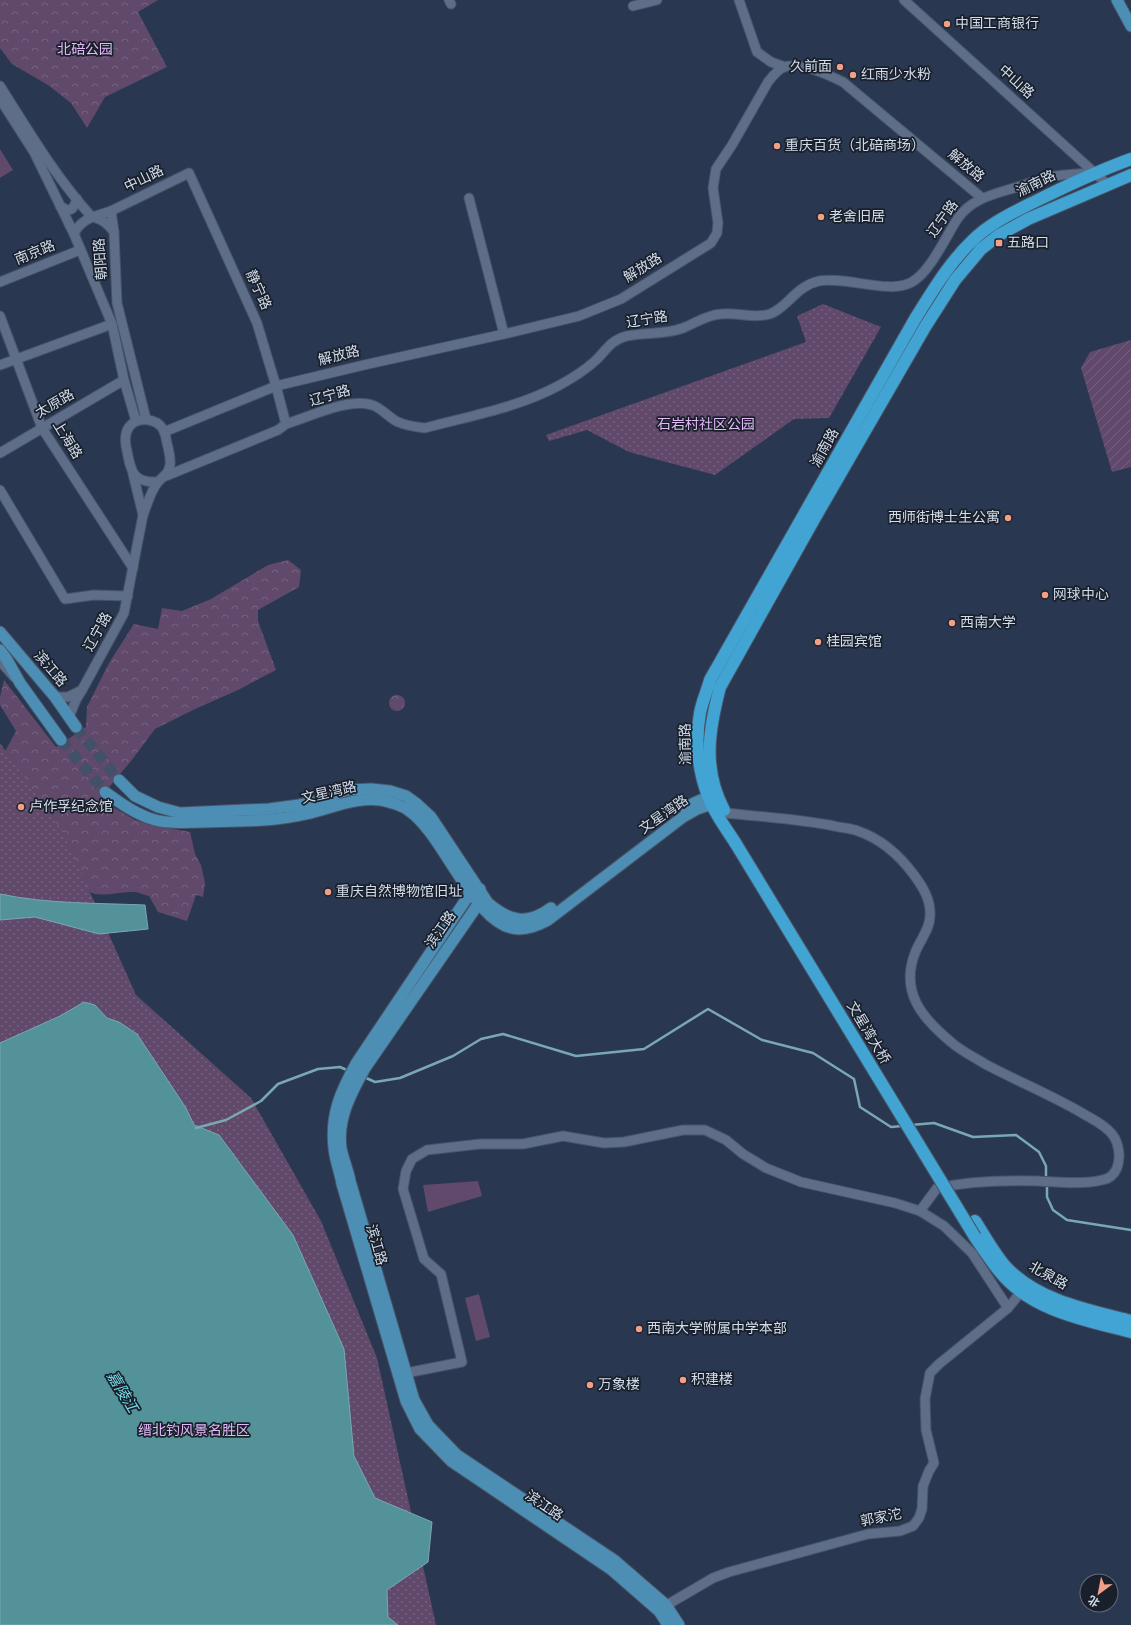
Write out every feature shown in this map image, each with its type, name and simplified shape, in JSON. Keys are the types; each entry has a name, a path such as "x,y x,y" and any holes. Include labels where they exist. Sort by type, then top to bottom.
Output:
{"highway":[{"name":"渝南路","path":"739,842 712,799 703,781 699,759 698,734 700,712 710,680 927,299 953,262 972,240 993,224 1095,172 1131,159"},
{"name":"渝南路","path":"739,842 726,813 712,799 710,736 712,715 720,687 813,521 925,327 955,280 981,249 999,235 1028,219 1131,175"},
{"name":"文星湾大桥","path":"739,842 975,1221"},
{"name":"文星湾大桥","path":"739,842 975,1237"},
{"name":"北泉路","path":"975,1221 1006,1267 1026,1283 1053,1298 1082,1309 1131,1322"},
{"name":"北泉路","path":"975,1237 1000,1273 1021,1292 1048,1308 1080,1319 1131,1332"}],"main road":[{"path":"1117,0 1131,26"},
{"name":"滨江路","path":"0,632 55,697 76,727"},
{"name":"滨江路","path":"0,650 20,683 60,740"},
{"name":"文星湾路","path":"119,780 135,796 158,806 180,813 269,809 299,805 320,801 346,790 370,789 390,791 406,796 417,804 430,817 476,891 479,903 492,918 501,924 518,929 531,928 548,920 683,817 712,799"},
{"name":"文星湾路","path":"105,792 122,805 155,820 179,822 272,820 304,815 353,801 373,799 387,801 408,810 416,816 476,891 488,903 501,913 515,919 526,920 543,914 685,808 712,799"},
{"name":"滨江路","path":"476,891 401,1006 350,1094 342,1121 338,1148 342,1184 406,1401 420,1430 451,1461 612,1570 662,1608 668,1625"},
{"name":"滨江路","path":"401,1006 479,903"},
{"name":"滨江路","path":"338,1148 414,1400 428,1425 457,1455 614,1560 679,1625"}],"street":[{"path":"638,5 656,0"},
{"path":"739,0 757,52 771,62 785,67"},
{"name":"中山路","path":"904,0 1108,185"},
{"name":"解放路","path":"164,432 276,386 364,364 504,334 579,316 621,299 711,243 717,233 718,223 713,188 716,168 732,145 768,82 774,74 785,67 797,67 820,71 843,82 982,198"},
{"name":"朝阳路","path":"0,86 39,147 91,217 100,219 108,224 114,232 117,304 146,419"},
{"path":"0,99 34,152 74,234 112,324 124,380 136,421"},
{"name":"辽宁路","path":"69,717 76,700 124,613 143,515 162,479 278,430 286,424 345,404 360,402 374,405 397,422 410,427 425,428 534,398 582,372 596,360 607,347 627,336 666,332 683,328 708,315 722,313 756,316 772,313 802,288 818,281 837,280 886,286 902,286 913,282 924,271 959,216 968,206 982,198 1050,177 1095,172"},
{"name":"中山路","path":"91,217 111,211 189,173"},
{"name":"静宁路","path":"189,173 257,323 286,424"},
{"path":"469,198 504,334"},
{"path":"60,206 67,210 71,210 75,207 77,199"},
{"path":"111,211 114,232"},
{"path":"74,234 77,228 91,217"},
{"name":"南京路","path":"0,282 80,250"},
{"name":"上海路","path":"0,316 42,428 133,568"},
{"path":"0,366 112,324"},
{"name":"太原路","path":"0,453 124,380"},
{"path":"146,419 158,424 164,432 170,462 162,479 147,482 139,479 133,474 125,436 129,427 136,421 146,419"},
{"name":"辽宁路","path":"133,474 143,515"},
{"path":"0,490 64,599 94,595 128,596"},
{"path":"0,662 20,683"},
{"path":"55,697 68,697 82,690"},
{"path":"726,813 821,824 857,831 883,844 904,861 925,892 930,915 929,926 915,953 910,975 910,985 914,1000 922,1013 948,1040 971,1056 1066,1104 1103,1125 1112,1134 1119,1149 1117,1168 1113,1175 1102,1180 1070,1182 962,1182 937,1188 920,1211"},
{"path":"406,1373 462,1362 441,1274 424,1259 403,1189 406,1171 412,1159 427,1150 480,1144 523,1144 563,1136 604,1143 624,1142 683,1130 705,1130 726,1140 743,1154 766,1168 800,1182 894,1203 920,1211 944,1226 972,1253 1008,1308"},
{"name":"郭家沱","path":"662,1608 713,1578 729,1572 868,1534 900,1531 913,1526 919,1518 922,1509 923,1486 934,1463 926,1430 926,1399 930,1373 1008,1308 1021,1292"}],"green space":[{"name":"北碚公园","path":"0,0 158,0 138,12 167,67 105,97 87,128 71,103 48,85 12,64 0,48"},
{"path":"0,149 13,170 0,178"},
{"name":"石岩村社区公园","path":"823,304 881,327 829,418 794,419 715,475 629,452 587,430 549,441 546,435 806,342 797,316"},
{"path":"1131,340 1131,467 1112,472 1081,368 1090,352"},
{"path":"288,560 301,570 299,587 258,610 258,621 276,670 238,690 155,729 131,761 99,799 135,820 152,825 190,832 195,854 201,865 205,883 203,897 196,895 187,921 158,912 149,896 140,893 129,892 95,894 90,892 0,761 16,731 0,705 0,697 4,680 56,747 86,727 87,707 109,663 134,624 158,629 162,608 182,611 211,599 268,565"},
{"path":"394,695 400,695 405,700 403,709 400,711 394,711 389,706 389,700"},
{"name":"缙北钓风景名胜区","path":"0,743 63,832 136,995 251,1098 321,1221 377,1358 436,1625 0,1625"},
{"path":"478,1181 482,1196 428,1212 423,1185"},
{"path":"479,1294 490,1337 476,1341 465,1298"}],"water":[{"path":"0,894 36,900 145,905 148,929 99,934 35,917 0,920"},
{"name":"缙北钓风景名胜区","path":"84,1002 95,1005 107,1018 119,1022 137,1034 186,1108 194,1125 219,1135 293,1235 344,1349 354,1456 375,1498 432,1522 428,1562 387,1590 388,1617 398,1625 0,1625 0,1043 60,1016"}],"waterway":[{"path":"364,1077 375,1082 400,1078 453,1056 481,1039 503,1034 576,1056 644,1049 708,1009 762,1040 813,1053 854,1079 860,1107 891,1127 902,1126"},
{"path":"196,1128 226,1120 261,1101 278,1084 318,1069 340,1067 349,1071"},
{"path":"911,1125 934,1123 973,1137 1016,1135 1039,1152 1046,1166 1046,1179"},
{"path":"1047,1184 1047,1197 1053,1210 1067,1220 1131,1230"}],"tunnel":[{"path":"76,727 119,780"},
{"path":"61,740 105,792"}],"place":[{"name":"中国工商银行","path":"947,24"},
{"name":"久前面","path":"840,67"},
{"name":"红雨少水粉","path":"853,75"},
{"name":"重庆百货（北碚商场）","path":"777,146"},
{"name":"老舍旧居","path":"821,217"},
{"name":"五路口","path":"999,243"},
{"name":"西师街博士生公寓","path":"1008,518"},
{"name":"网球中心","path":"1045,595"},
{"name":"西南大学","path":"952,623"},
{"name":"桂园宾馆","path":"818,642"},
{"name":"卢作孚纪念馆","path":"21,807"},
{"name":"重庆自然博物馆旧址","path":"328,892"},
{"name":"西南大学附属中学本部","path":"639,1329"},
{"name":"积建楼","path":"683,1380"},
{"name":"万象楼","path":"590,1385"}],"water label":[{"name":"嘉陵江","path":"122,1392"}]}
